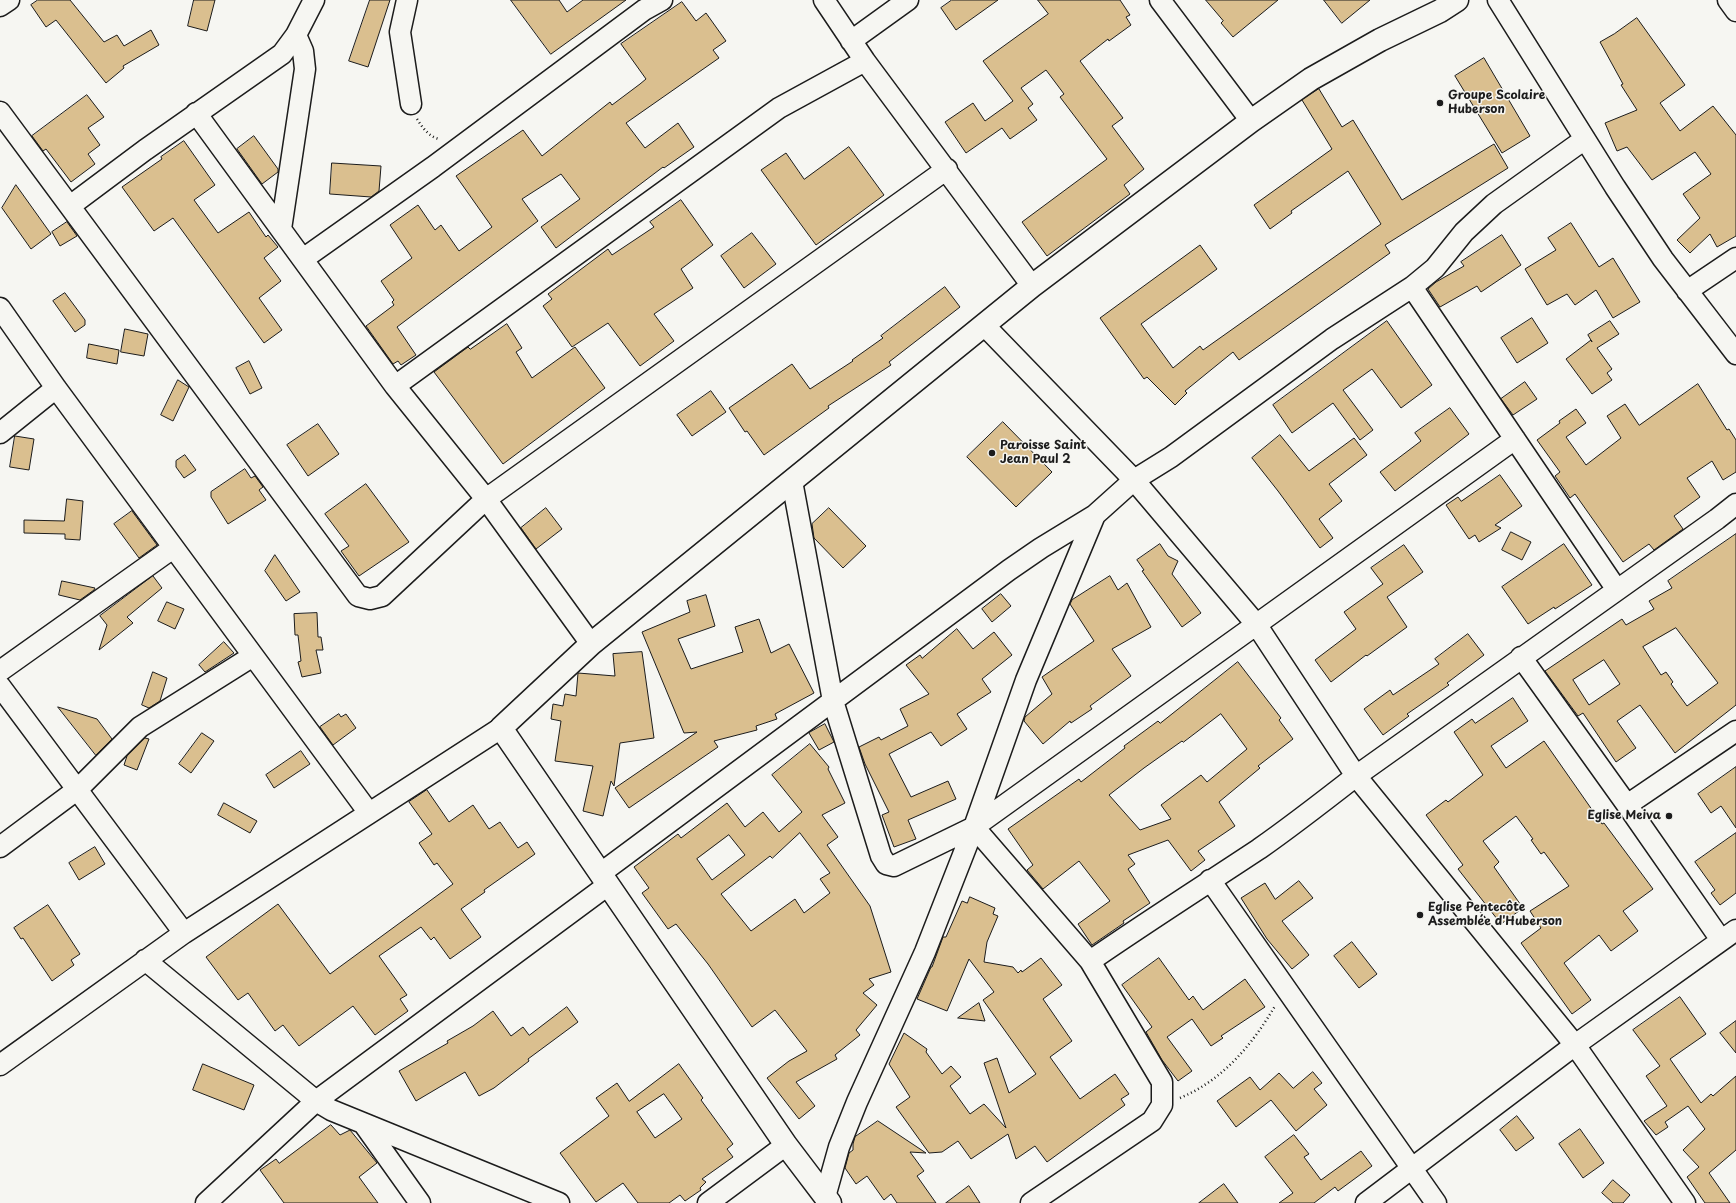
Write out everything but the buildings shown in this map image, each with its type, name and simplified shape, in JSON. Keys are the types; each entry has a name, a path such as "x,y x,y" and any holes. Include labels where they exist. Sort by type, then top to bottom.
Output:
{"street":[{"path":"0,6 9,0"},
{"path":"70,206 196,113 282,54 296,35 314,0"},
{"path":"407,0 400,32 411,104"},
{"path":"303,259 397,194 644,10 662,0"},
{"path":"824,0 850,41 947,169 1032,286"},
{"path":"850,41 908,0"},
{"path":"1160,0 1251,121"},
{"path":"0,1064 184,933 501,728 591,644 1032,286 1251,121 1311,79 1380,40 1457,0"},
{"path":"1498,0 1585,139 1663,259 1736,354"},
{"path":"1728,0 1736,11"},
{"path":"281,229 305,69 303,50 296,35"},
{"path":"395,386 779,108 865,60"},
{"path":"0,112 358,596 370,599 382,596 486,499 947,169"},
{"path":"196,113 395,386 486,499 591,644"},
{"path":"206,1203 316,1101 833,701 1009,570 1094,515 1134,480 1171,457 1332,339 1412,287 1435,268 1464,232 1494,204 1585,139"},
{"path":"1687,291 1736,258"},
{"path":"1412,287 1617,590"},
{"path":"0,308 56,388 369,813"},
{"path":"984,325 1134,480 1256,624 1356,776 1574,1045 1685,1203"},
{"path":"0,433 56,388"},
{"path":"792,481 833,701 881,856 886,864 894,866 974,827 1515,439"},
{"path":"1090,961 1302,818 1356,776 1736,504"},
{"path":"827,1200 839,1146 857,1102 925,952 974,827 1026,680 1094,515"},
{"path":"0,671 173,548"},
{"path":"0,847 78,789 140,727 253,656"},
{"path":"1366,1203 1574,1045 1729,935 1628,805 1521,657"},
{"path":"0,686 184,933"},
{"path":"501,728 786,1145 827,1200"},
{"path":"1628,805 1736,731"},
{"path":"974,827 1090,961 1162,1082 1162,1105 1152,1121 1031,1203"},
{"path":"1210,880 1436,1203"},
{"path":"145,960 316,1101 331,1110 558,1203"},
{"path":"363,1123 420,1203"},
{"path":"708,1203 786,1145"}],"path":[{"path":"411,104 416,117 424,130 434,137 446,141 471,138"},
{"path":"1162,1105 1207,1085 1222,1073 1265,1023 1286,988"}],"place":[{"name":"Groupe Scolaire Huberson","path":"1440,103"},
{"name":"Paroisse Saint Jean Paul 2","path":"992,453"},
{"name":"Eglise Meiva","path":"1669,816"},
{"name":"Eglise Pentecôte Assemblée d'Huberson","path":"1420,915"}]}
